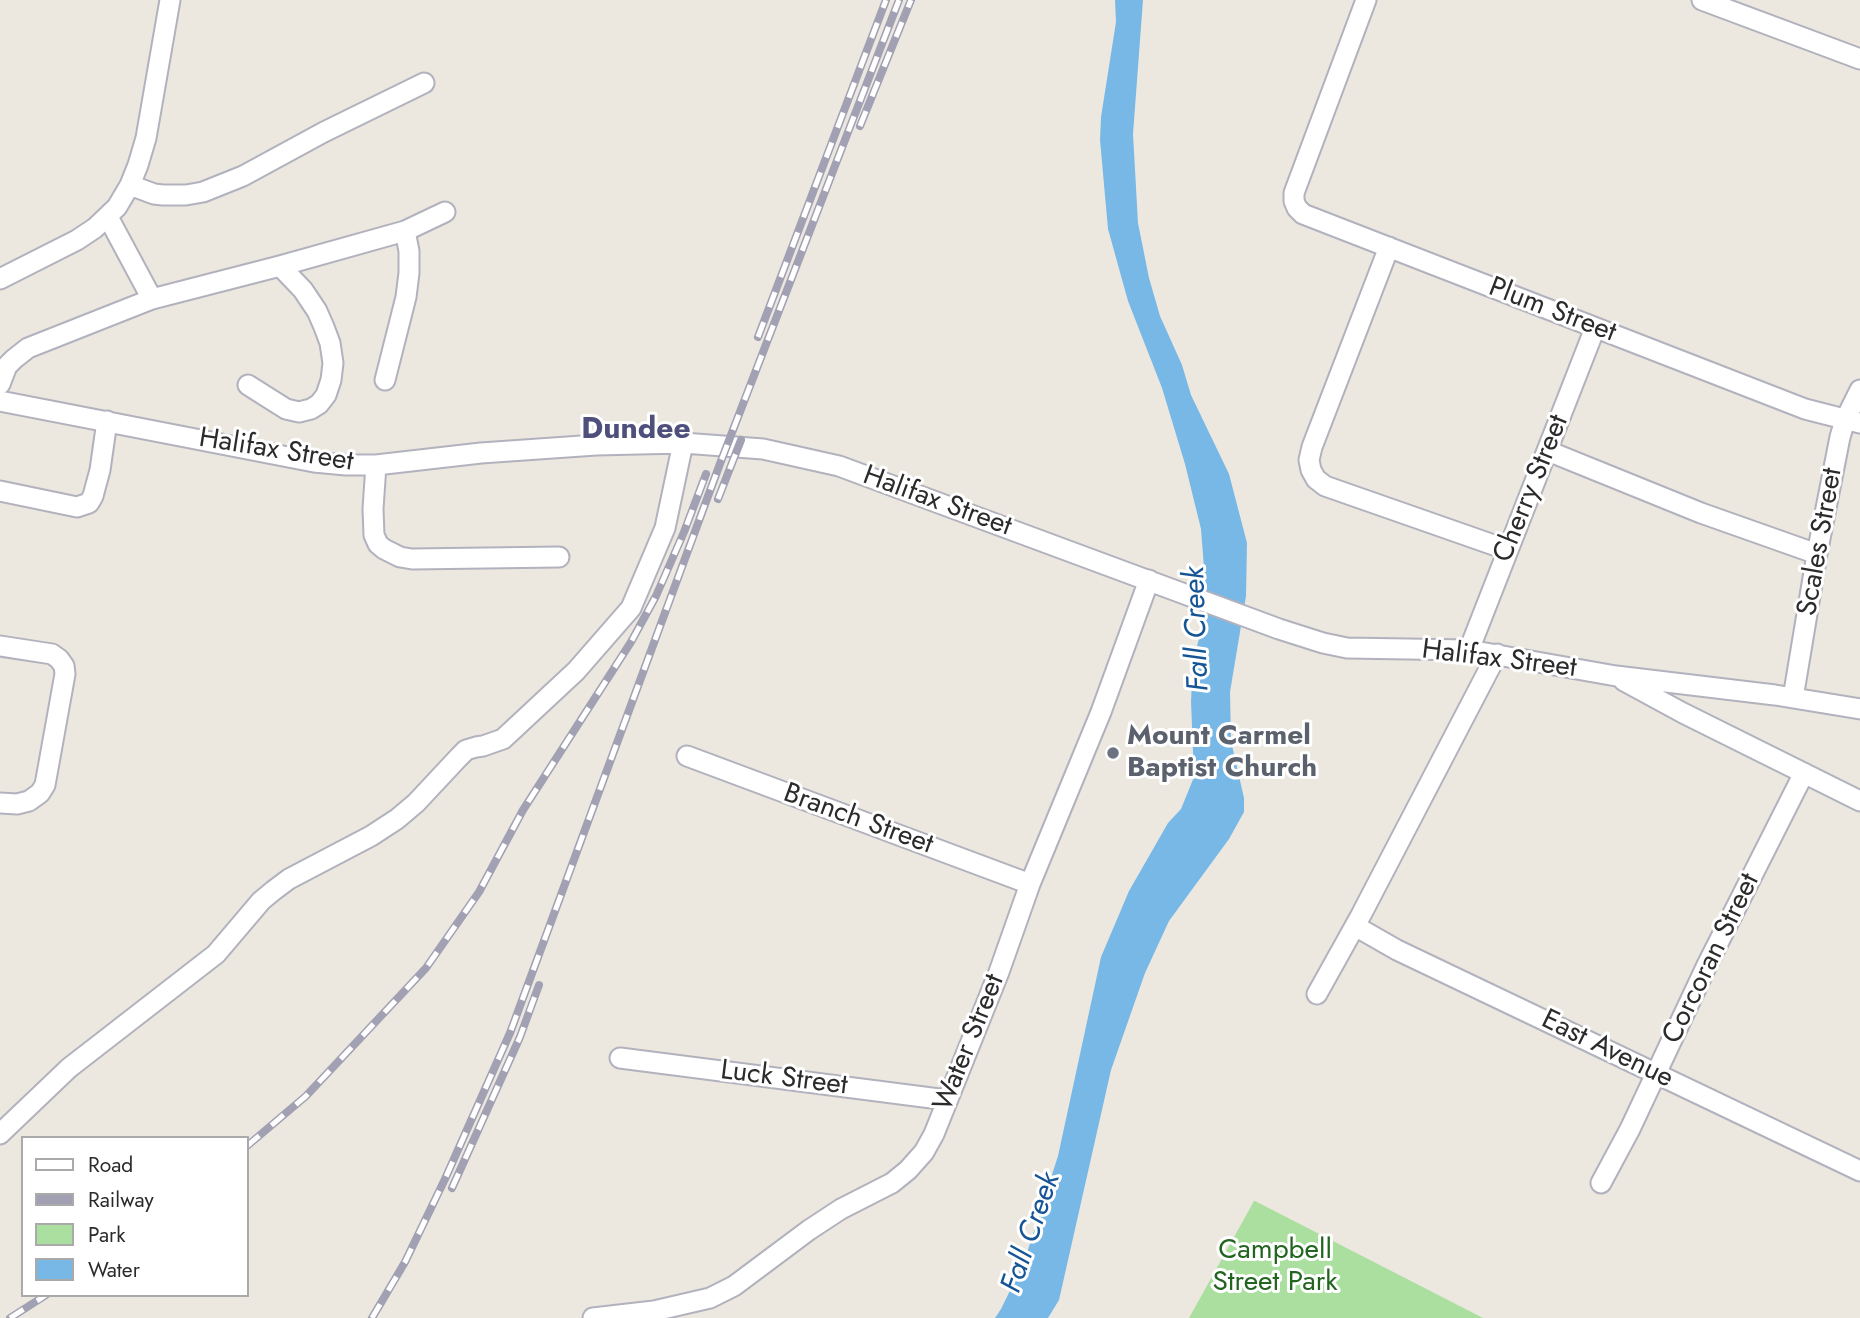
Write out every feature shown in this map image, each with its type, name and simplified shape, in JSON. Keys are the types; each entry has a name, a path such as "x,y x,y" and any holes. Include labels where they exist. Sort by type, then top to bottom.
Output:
{"street":[{"path":"0,279 77,240 95,228 117,207 130,185 146,138 170,0"},
{"name":"Plum Street","path":"1366,0 1294,193 1294,201 1303,214 1805,409 1853,422"},
{"path":"1702,0 1860,59"},
{"path":"130,185 163,195 203,192 243,176 324,132 424,83"},
{"path":"0,384 8,366 28,348 152,299 405,231 445,212"},
{"path":"108,217 152,299"},
{"path":"385,380 406,297 409,251 405,231"},
{"path":"1389,247 1312,447 1309,460 1311,470 1316,479 1325,486 1508,550"},
{"path":"248,385 286,409 299,412 318,404 326,395 331,380 333,363 330,343 317,311 303,290 280,266"},
{"name":"Cherry Street","path":"1469,650 1595,328"},
{"name":"Scales Street","path":"1793,698 1840,437 1853,422 1860,390"},
{"name":"Halifax Street","path":"0,401 314,462 346,465 376,465 481,453 596,445 683,443 763,449 839,466 1323,643 1347,648 1469,650 1616,676 1860,709"},
{"path":"0,491 77,507 89,503 100,470 107,421"},
{"path":"0,1134 69,1068 216,954 261,901 273,891 289,879 371,836 397,819 416,803 466,750 503,739 576,671 631,608 665,528 683,443"},
{"path":"1548,451 1701,513 1817,554"},
{"path":"376,465 374,536 384,549 400,557 412,559 559,557"},
{"name":"Water Street","path":"593,1318 692,1304 734,1286 808,1230 841,1209 892,1183 924,1152 934,1134 999,972 1030,884 1101,712 1149,580"},
{"path":"0,646 52,654 64,666 65,674 45,785 40,793 29,801 17,804 0,803"},
{"path":"1317,994 1497,654"},
{"path":"1616,676 1683,713 1860,801"},
{"name":"Branch Street","path":"687,756 1030,884"},
{"name":"Corcoran Street","path":"1601,1183 1804,773"},
{"name":"East Avenue","path":"1355,926 1397,950 1860,1171"},
{"name":"Luck Street","path":"620,1058 947,1100"}],"green space":[{"name":"Campbell Street Park","path":"1255,1201 1483,1318 1189,1318"}],"water":[{"path":"1115,0 1143,0 1133,134 1138,223 1149,278 1160,316 1182,365 1191,395 1229,474 1247,543 1246,596 1230,692 1231,741 1244,798 1244,812 1229,839 1169,921 1145,973 1111,1070 1059,1300 1048,1318 995,1318 1024,1262 1058,1156 1101,957 1129,891 1168,823 1181,809 1194,777 1191,701 1193,662 1207,607 1201,529 1162,388 1128,301 1108,229 1100,140 1116,22"}],"railway":[{"path":"758,337 886,0"},
{"path":"372,1318 405,1262 510,1033 721,461 899,0"},
{"path":"860,126 911,0"},
{"path":"718,499 741,440"},
{"path":"248,1145 306,1096 426,968 479,892 523,810 631,642 656,596 706,474"},
{"path":"452,1188 520,1037 539,985"},
{"path":"10,1318 43,1297"}],"place":[{"name":"Mount Carmel Baptist Church","path":"1113,753"}],"district":[{"name":"Dundee","path":"636,431"}],"water label":[{"name":"Fall Creek","path":"1198,629"},
{"name":"Fall Creek","path":"1032,1233"}]}
